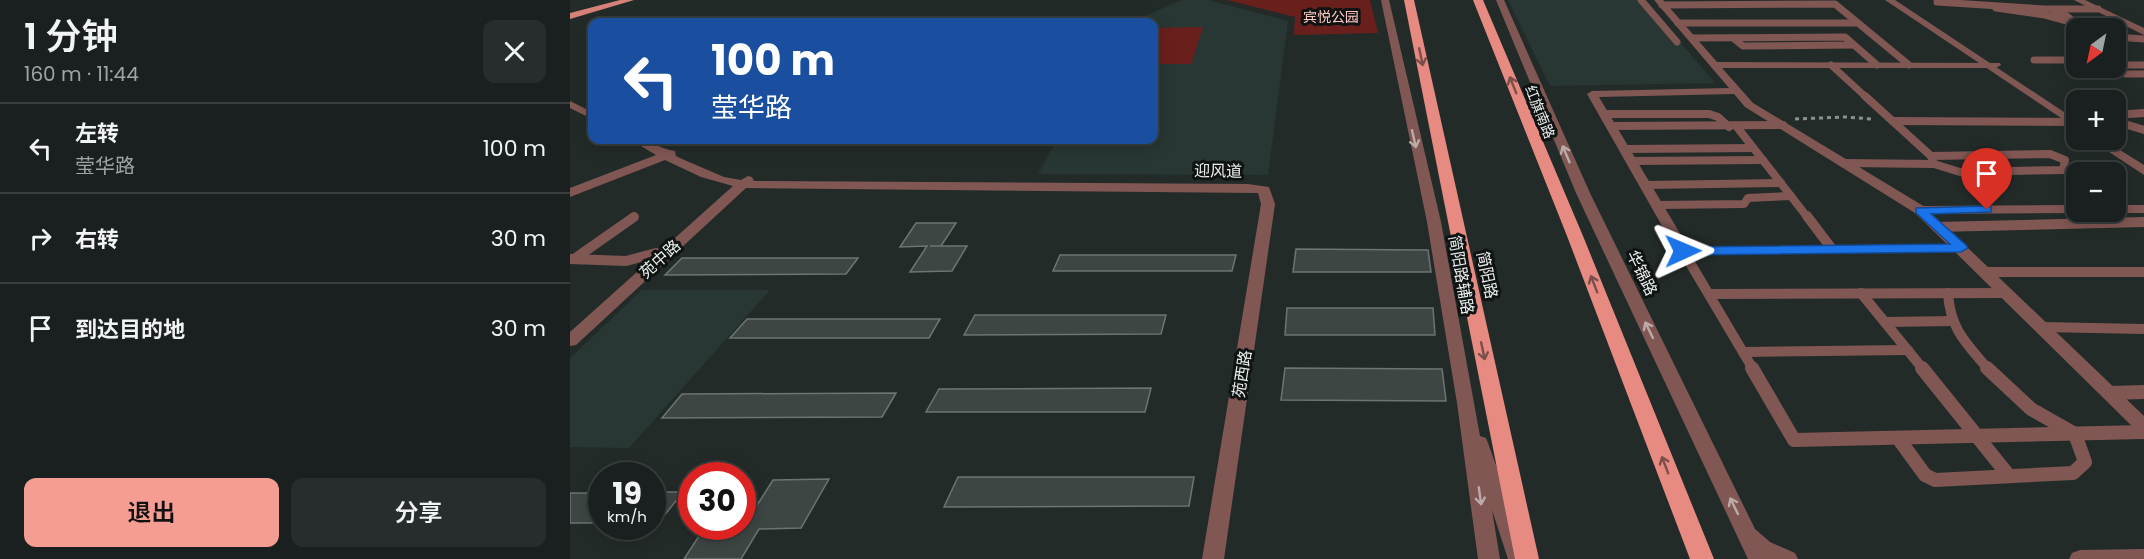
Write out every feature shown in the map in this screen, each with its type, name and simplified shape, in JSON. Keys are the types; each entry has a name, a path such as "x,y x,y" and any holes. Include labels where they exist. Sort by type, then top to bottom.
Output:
{"highway":[{"name":"简阳路","path":"1409,0 1527,559"},
{"name":"红旗南路","path":"1478,0 1575,236 1702,559"}],"main road":[{"path":"570,6 594,0"},
{"path":"570,16 630,0"}],"street":[{"name":"简阳路辅路","path":"1385,0 1434,222 1466,403 1489,559"},
{"name":"华锦路","path":"1500,0 1583,193 1759,559"},
{"path":"1889,0 1992,65"},
{"path":"1897,0 2066,116"},
{"path":"2078,0 2144,32"},
{"path":"1660,2 1749,105 1920,210 2144,427"},
{"path":"1716,65 1992,65"},
{"path":"1737,91 1592,94 1683,251 1961,248"},
{"path":"570,93 588,103"},
{"path":"570,104 588,114"},
{"name":"迎风道","path":"649,144 743,181"},
{"path":"570,193 634,169 665,149"},
{"path":"570,186 665,149"},
{"name":"迎风道","path":"665,149 705,174 743,181 1264,190"},
{"path":"2112,150 2144,171"},
{"path":"2122,150 2144,164"},
{"path":"705,174 714,184 712,203"},
{"name":"苑中路","path":"570,341 635,269 712,203 743,181"},
{"name":"苑中路","path":"570,331 635,269 743,181"},
{"name":"苑西路","path":"1213,559 1268,204 1264,190"},
{"path":"1466,403 1519,559"},
{"path":"1748,534 1763,548 1787,559"},
{"path":"2080,559 2144,558"}],"lane":[{"path":"1641,1 1835,4 1909,65"},
{"path":"1641,1 1677,42"},
{"path":"1937,2 2049,9 2098,9"},
{"path":"1804,4 1812,10"},
{"path":"1987,5 2013,14 2045,15 2066,23"},
{"path":"2049,9 2071,18"},
{"path":"1820,16 1853,41 1877,65"},
{"path":"1678,23 1856,23"},
{"path":"1863,36 1872,36"},
{"path":"1692,38 1845,37"},
{"path":"1733,38 1743,46 1853,41"},
{"path":"2126,38 2144,39"},
{"path":"2034,60 2066,60"},
{"path":"1831,65 1933,160 1960,172 2063,170 2066,165 2065,160 2050,153 1933,160 1844,163"},
{"path":"2126,66 2144,65"},
{"path":"2126,74 2144,74"},
{"path":"2126,112 2144,112"},
{"path":"1604,114 1709,114 1718,117 1733,127 1753,148 1832,249"},
{"path":"1893,121 2066,122"},
{"path":"1611,126 1733,127 1780,123"},
{"path":"2126,125 2144,130"},
{"path":"1628,155 1753,148"},
{"path":"1628,155 1763,160"},
{"path":"1645,185 1781,183"},
{"path":"1657,205 1744,204 1748,198 1791,196"},
{"path":"1920,210 2066,209"},
{"path":"2126,209 2144,209"},
{"path":"572,259 634,217"},
{"path":"1936,227 2144,222"},
{"path":"1683,251 1794,440 2144,432"},
{"path":"572,259 635,269"},
{"path":"1986,272 2144,272"},
{"path":"1709,294 2007,292"},
{"path":"1861,293 2009,476"},
{"path":"1898,438 1925,475 1935,480 2073,472 2085,462 2075,434 2031,409 1990,372 1958,334 1949,311 1948,293"},
{"path":"1885,322 1953,321"},
{"path":"2042,327 2144,329"},
{"path":"1743,352 1908,350"},
{"path":"2109,393 2144,392"}],"path":[{"path":"1780,123 1804,117 1825,119 1846,117 1893,121"}],"shaded area":[{"path":"1182,0 1208,0 1288,21 1268,175 1038,174 1055,144 1158,144 1158,18 1140,18"},
{"path":"1508,0 1644,0 1715,83 1550,86"},
{"path":"642,290 770,290 629,448 570,447 570,358"}],"green space":[{"name":"宾悦公园","path":"1227,0 1370,0 1378,33 1294,35 1295,17"},
{"path":"1203,27 1191,64 1158,64 1158,28"}],"building":[{"path":"916,223 956,223 941,246 967,246 952,271 910,272 927,246 900,247"},
{"path":"1296,249 1428,250 1431,272 1293,272"},
{"path":"1060,255 1236,255 1232,271 1053,271"},
{"path":"682,258 858,258 846,274 665,275"},
{"path":"1287,308 1433,308 1435,335 1285,335"},
{"path":"975,315 1166,315 1161,334 964,335"},
{"path":"747,319 940,319 929,338 730,338"},
{"path":"1285,368 1442,369 1446,401 1281,400"},
{"path":"1151,388 1145,412 926,412 939,389"},
{"path":"896,393 882,417 662,418 682,394"},
{"path":"958,477 1194,477 1189,506 944,507"},
{"path":"829,479 801,528 759,529 756,534 756,507 773,480"},
{"path":"666,492 678,492 678,498 666,513"},
{"path":"570,493 588,493 588,523 570,523"},
{"path":"696,540 752,540 741,559 684,559"}],"route":[{"path":"1683,251 1961,248 1920,210 1987,210"}]}
